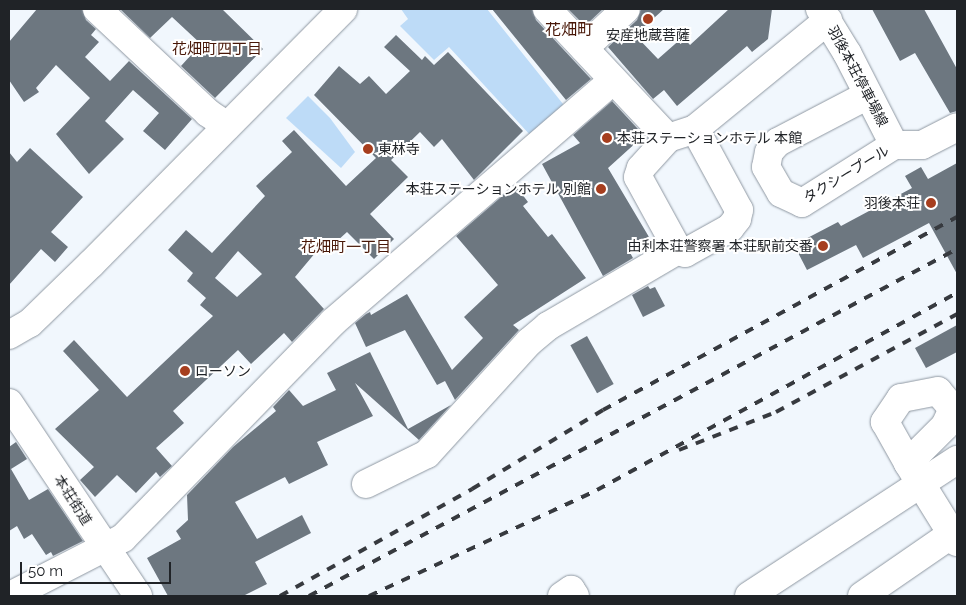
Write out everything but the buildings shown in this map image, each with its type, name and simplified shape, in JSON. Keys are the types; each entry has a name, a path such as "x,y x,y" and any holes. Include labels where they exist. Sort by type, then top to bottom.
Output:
{"street":[{"path":"97,9 208,113 227,126"},
{"path":"9,335 30,323 343,9"},
{"path":"547,9 668,138"},
{"path":"584,48 626,9"},
{"path":"695,129 739,210 737,219 730,228 686,253 678,250 638,177 640,168 650,154 668,138 695,129 824,14"},
{"name":"羽後本荘停車場線","path":"824,14 894,145"},
{"path":"10,596 123,538 333,322 613,80"},
{"name":"タクシープール","path":"868,95 778,142 769,152 766,167 781,193 802,203 894,145"},
{"path":"894,145 922,145 957,127"},
{"path":"366,484 427,454 529,342 548,326 678,250"},
{"name":"本荘街道","path":"9,403 104,548 138,596"},
{"path":"748,596 914,473 957,460"},
{"path":"862,596 955,538 914,473"},
{"path":"562,596 571,590 575,596"}],"shaded area":[{"path":"401,9 487,9 563,104 563,109 531,136 449,47 434,60 400,26 408,19"},
{"path":"308,96 330,118 355,152 341,168 286,118"}],"railway":[{"path":"280,596 472,489 603,410 957,217"},
{"path":"309,596 957,249"},
{"path":"369,596 597,490 957,293"},
{"path":"679,450 776,412 957,314"}],"place":[{"name":"安産地蔵菩薩","path":"648,19"},
{"name":"本荘ステーションホテル 本館","path":"607,138"},
{"name":"東林寺","path":"368,149"},
{"name":"本荘ステーションホテル 別館","path":"601,189"},
{"name":"羽後本荘","path":"931,203"},
{"name":"由利本荘警察署 本荘駅前交番","path":"823,246"},
{"name":"ローソン","path":"185,371"}],"district":[{"name":"花畑町","path":"569,30"},
{"name":"花畑町四丁目","path":"217,50"},
{"name":"花畑町一丁目","path":"346,248"}]}
